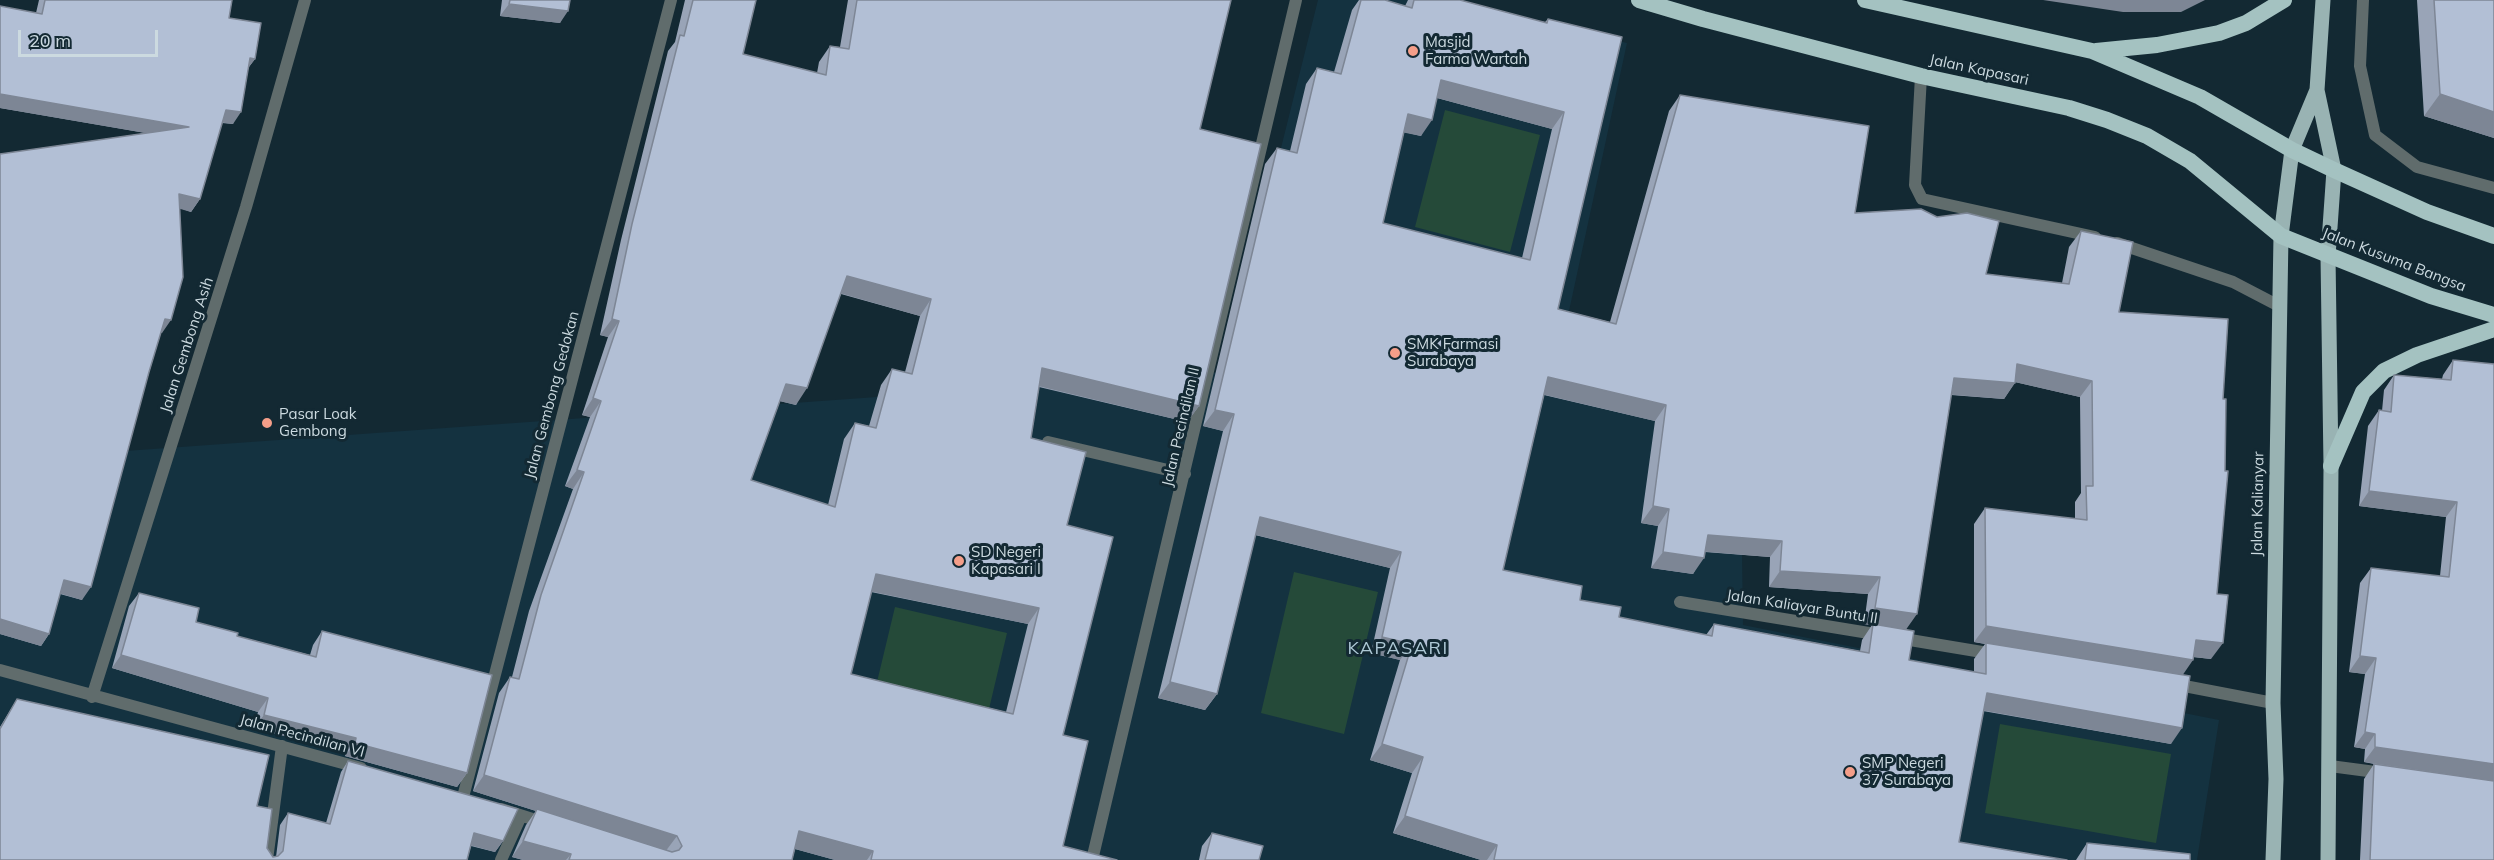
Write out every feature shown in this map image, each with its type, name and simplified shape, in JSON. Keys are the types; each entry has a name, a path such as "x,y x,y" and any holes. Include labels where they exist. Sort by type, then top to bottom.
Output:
{"highway":[{"name":"Jalan Kapasari","path":"1639,0 1702,19 1921,76 2069,108 2147,136 2190,161 2282,236"},
{"path":"1865,0 2092,51 2200,97 2292,150 2334,170 2427,212 2494,236"},
{"path":"2092,51 2157,45 2219,33 2246,23 2284,0"},
{"name":"Jalan Kusuma Bangsa","path":"2282,236 2431,296 2494,315"},
{"path":"2331,466 2363,392 2384,371 2417,355 2494,329"}],"main road":[{"path":"2323,0 2317,90 2334,170 2328,256 2331,466 2328,860"},
{"name":"Jalan Kalianyar","path":"2273,860 2276,779 2273,703 2282,236 2292,150 2317,90"}],"street":[{"name":"Jalan Gembong Asih","path":"92,697 246,207 305,0"},
{"name":"Jalan Gembong Gedokan","path":"462,797 671,0"},
{"name":"Jalan Pecindilan II","path":"1092,860 1296,0"},
{"path":"2363,0 2360,66 2375,135 2417,167 2494,188"},
{"path":"1921,76 1916,185 1922,199 2102,238 2233,282 2281,307"},
{"path":"1048,442 1185,474"},
{"name":"Jalan Kaliayar Buntu II","path":"1680,602 2009,656"},
{"name":"Jalan Pecindilan VI","path":"0,670 92,697 373,771"},
{"path":"2162,682 2273,703"},
{"path":"267,860 282,746"},
{"path":"2330,766 2398,776"},
{"path":"492,806 553,826"},
{"path":"501,860 521,816"}],"shaded area":[{"path":"1318,0 1452,0 1627,43 1561,348 1739,335 1743,625 2219,720 2197,860 0,860 0,460 1225,372"}],"green space":[{"path":"1445,110 1540,135 1510,252 1415,227"},
{"path":"1294,572 1378,592 1344,734 1261,713"},
{"path":"895,607 1007,633 989,709 877,682"},
{"path":"2000,724 2171,754 2156,843 1985,813"}],"building":[{"path":"45,0 232,0 229,18 261,23 255,59 250,58 241,112 226,110 200,199 179,194 183,277 171,320 165,319 149,372 91,587 64,580 49,634 0,619 0,154 189,127 0,94 0,6 42,14"},
{"path":"510,0 570,0 568,11 509,4"},
{"path":"693,0 756,0 743,54 826,75 830,46 849,49 857,0 1231,0 1200,129 1261,144 1199,406 1042,368 1031,438 1086,452 1067,525 1113,537 1063,735 1088,741 1063,846 1117,860 871,860 873,851 799,831 792,860 569,860 571,854 523,841 537,809 672,852 679,850 682,846 677,836 484,775 510,677 519,679 541,595 584,472 577,470 601,401 593,398 619,321 612,319 632,224 680,35 684,36","holes":["847,276 931,299 912,374 892,369 876,428 855,423 835,507 751,480 786,384 807,388","876,574 1039,608 1013,714 851,674"]},
{"path":"1361,0 1385,0 1412,8 1414,0 1460,0 1547,23 1548,19 1622,37 1558,309 1616,324 1680,95 1869,126 1855,213 1921,209 1937,217 1967,213 1999,221 1986,274 2069,284 2081,231 2133,242 2119,312 2228,319 2223,399 2226,399 2225,471 2228,471 2217,594 2228,595 2223,643 2196,640 2193,660 1986,626 1985,508 2087,520 2086,486 2093,486 2092,381 2017,364 2015,383 1954,378 1917,614 1875,608 1880,577 1780,571 1782,541 1708,535 1704,558 1663,552 1669,509 1653,506 1666,405 1548,377 1503,570 1582,586 1580,600 1621,607 1619,617 1712,636 1714,624 1869,653 1873,624 1914,631 1909,660 1986,674 1986,643 2190,676 2182,728 1987,693 1959,842 2067,860 1494,860 1497,845 1405,816 1423,757 1382,744 1412,644 1382,637 1401,552 1260,517 1217,694 1170,682 1234,414 1215,410 1277,148 1297,153 1317,68 1341,74","holes":["1441,80 1564,112 1530,260 1383,223 1408,114 1432,120"]},
{"path":"2434,0 2494,0 2494,112 2440,94"},
{"path":"2453,360 2494,364 2494,764 2375,747 2375,734 2365,732 2376,658 2360,656 2371,568 2449,577 2457,502 2369,491 2379,410 2391,412 2394,375 2451,380"},
{"path":"139,593 199,608 196,622 238,633 237,636 316,657 322,631 492,675 467,773 355,743 356,738 264,715 268,698 121,655"},
{"path":"17,699 269,755 257,806 272,809 267,848 273,857 283,851 288,813 330,824 348,761 518,809 503,841 474,833 467,860 0,860 0,729"},
{"path":"2374,764 2494,781 2494,860 2370,860"},
{"path":"1212,833 1263,846 1259,860 1205,860"},
{"path":"2087,843 2190,854 2190,860 2085,860"}],"place":[{"name":"Masjid Farma Wartah","path":"1413,51"},
{"name":"SMK Farmasi Surabaya","path":"1395,353"},
{"name":"Pasar Loak Gembong","path":"267,423"},
{"name":"SD Negeri Kapasari I","path":"959,561"},
{"name":"SMP Negeri 37 Surabaya","path":"1850,772"}],"district":[{"name":"KAPASARI","path":"1398,649"}]}
